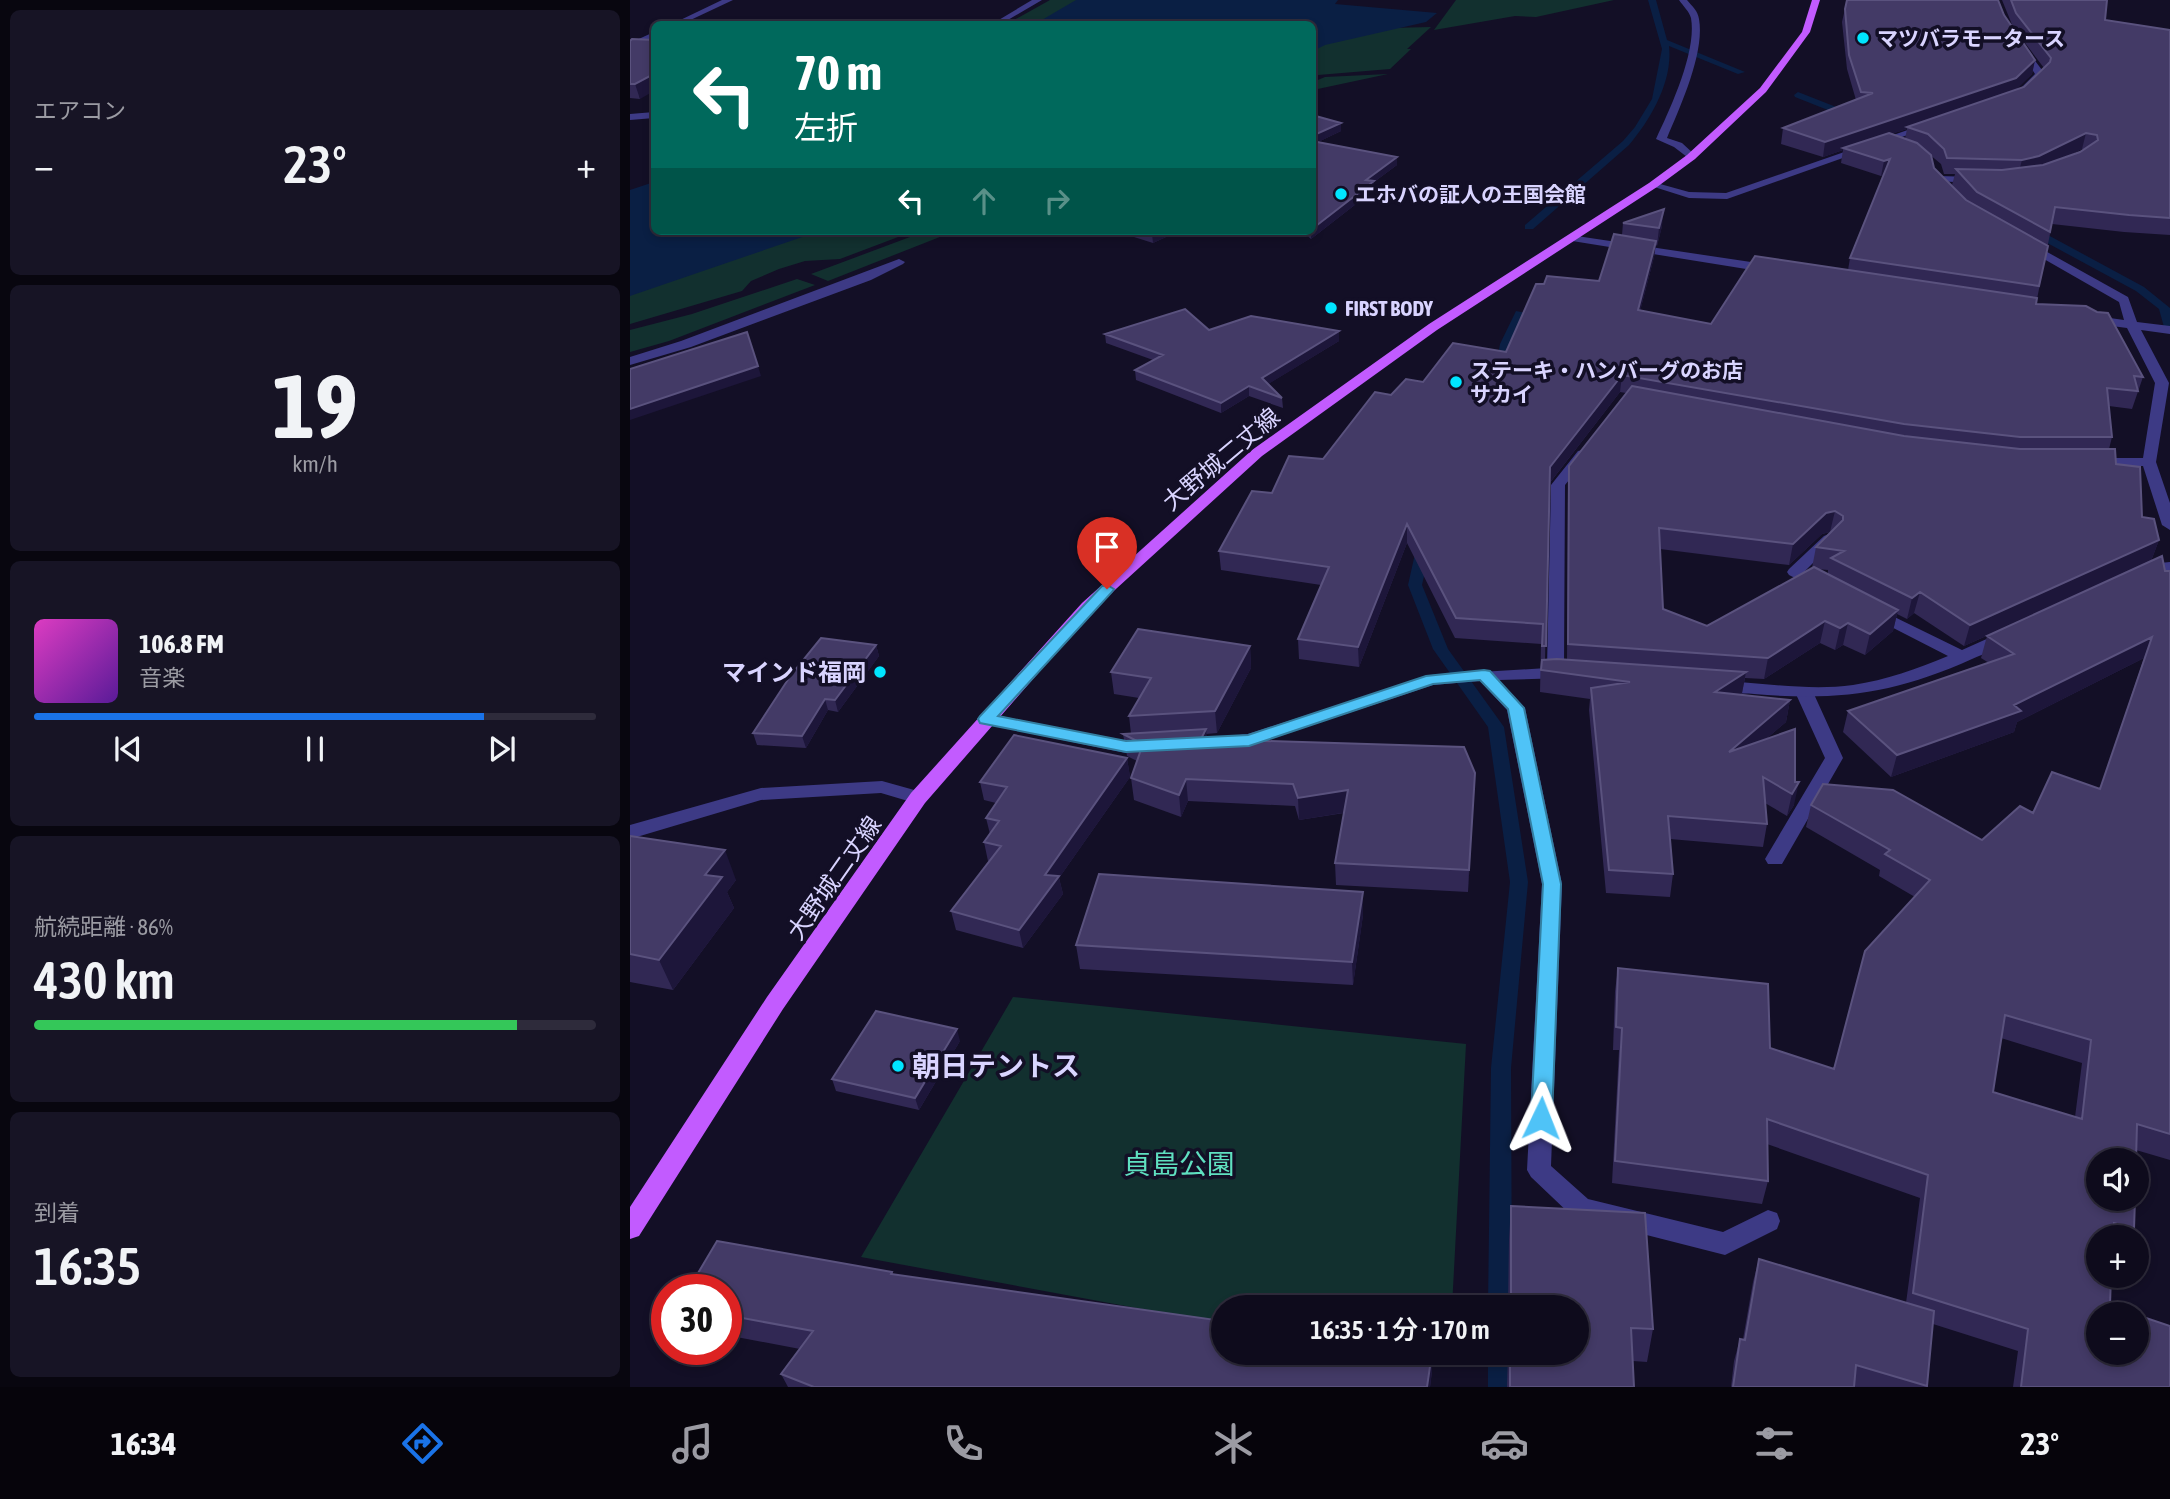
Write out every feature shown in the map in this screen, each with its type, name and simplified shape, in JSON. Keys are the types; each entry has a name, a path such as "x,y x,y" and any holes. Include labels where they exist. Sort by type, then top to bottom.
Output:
{"main road":[{"name":"大野城二丈線","path":"630,1228 775,1003 918,798 1088,606 1257,453 1433,327 1653,185 1691,157 1763,90 1806,32 1816,0"}],"street":[{"path":"683,21 729,0"},
{"path":"1001,21 1038,0"},
{"path":"1683,0 1695,16 1695,41 1675,109 1661,139 1678,145 1691,157"},
{"path":"630,46 651,36"},
{"path":"2014,36 2040,74 2017,96"},
{"path":"630,117 651,115"},
{"path":"1653,185 1689,195 1727,196 1939,122"},
{"path":"1884,141 1907,149"},
{"path":"1939,178 1988,180"},
{"path":"1570,238 1789,272"},
{"path":"2016,239 2124,300 2162,383 2149,462 2170,525"},
{"path":"630,361 686,344 867,277 899,262"},
{"path":"2077,317 2170,330"},
{"path":"1555,673 1558,485 1592,442"},
{"path":"2082,462 2149,462"},
{"path":"1829,539 1795,572 1831,590"},
{"path":"2120,584 2156,567 2170,567"},
{"path":"1855,602 1962,657"},
{"path":"1707,685 1834,692 1889,682 1962,657 2023,629"},
{"path":"1484,675 1516,708 1552,884 1539,1170 1581,1208 1725,1244 1768,1221"},
{"path":"1208,743 1249,740 1431,680 1484,675 1583,675"},
{"path":"1775,859 1834,758 1804,692"},
{"path":"986,719 1126,747 1167,744"},
{"path":"630,832 761,793 882,787 918,798"}],"green space":[{"path":"1050,0 1082,0 1050,21 1012,21"},
{"path":"1456,0 1614,0 1536,17 1515,16 1434,30"},
{"path":"1431,27 1390,69 1316,77 1316,45 1390,28"},
{"path":"1388,74 1316,89 1316,81 1325,77"},
{"path":"786,235 903,235 840,259 805,261 779,269 751,281 742,291 630,324 630,289"},
{"path":"915,235 945,235 828,281 811,274"},
{"path":"797,279 815,285 669,341 630,352 630,330 692,314"},
{"name":"貞島公園","path":"1013,997 1466,1044 1453,1295 1211,1295 1211,1322 861,1257"}],"water":[{"path":"1076,0 1338,0 1335,4 1437,13 1426,22 1325,45 1316,50 1316,21 1040,21"},
{"path":"651,183 651,235 808,235 630,296 630,190"}],"building":[{"path":"1847,0 1998,0 2004,15 2035,60 2016,78 1825,142 1783,128 1873,93 1861,92 1849,55 1845,9"},
{"path":"2011,0 2107,0 2105,20 2170,30 2170,218 2055,207 2050,232 1977,192 1956,169 2002,170 2043,165 2080,152 2098,140 2097,135 2086,133 2039,156 2022,160 1947,158 1944,149 1928,134 1907,127 2024,87 2050,62 2051,58 2016,13"},
{"path":"651,40 651,76 635,84 630,84 630,41"},
{"path":"1316,116 1341,123 1316,134"},
{"path":"1889,133 1917,143 1931,155 1934,168 1966,200 2048,246 2039,286 1850,258 1890,159 1884,161 1843,148"},
{"name":"エホバの証人の王国会館","path":"1316,142 1397,157 1366,180 1374,181 1316,226"},
{"path":"1664,209 1659,228 1623,223"},
{"path":"1614,234 1656,241 1638,310 1711,324 1755,256 2037,298 2036,304 2086,306 2097,312 2108,313 2143,377 2134,376 2138,391 2107,388 2112,437 2020,437 1904,424 1622,375 1550,467 1546,646 1542,646 1543,624 1456,618 1407,524 1358,647 1298,639 1329,567 1219,551 1252,491 1272,493 1289,456 1323,459 1375,392 1391,395 1406,379 1423,382 1453,343 1506,352 1536,284 1544,284 1547,276 1599,281"},
{"path":"1185,309 1209,330 1251,316 1339,331 1262,378 1282,398 1249,386 1221,403 1135,370 1163,355 1105,334"},
{"path":"747,332 758,366 630,409 630,369"},
{"path":"1632,386 1904,436 2020,449 2115,449 2116,464 2140,467 2142,517 2154,519 2159,540 1970,625 1920,592 1912,598 1831,558 1844,551 1816,547 1843,520 1843,516 1835,511 1826,513 1793,544 1659,528 1663,609 1707,626 1814,567 1898,610 1870,634 1848,623 1840,628 1825,621 1768,658 1568,644 1569,466"},
{"path":"2162,556 2165,571 2170,571 2170,1134 2137,1124 2136,1148 2086,1148 2086,1211 2135,1211 2134,1225 2086,1225 2086,1288 2111,1288 2110,1302 2086,1302 2086,1365 2149,1365 2149,1319 2170,1326 2170,1387 2021,1387 2028,1329 1913,1293 1928,1175 1767,1119 1768,1181 1615,1161 1622,1028 1616,1027 1618,968 1768,984 1770,1048 1834,1069 1865,951 1930,880 1885,854 1890,850 1811,805 1823,784 1893,790 1982,840 2020,806 2033,813 2052,772 2100,789 2152,637 2014,705 2021,711 1897,755 1848,711 2014,654 1987,636","holes":["2005,1015 2091,1040 2082,1119 1993,1092"]},
{"path":"1138,629 1250,646 1215,711 1129,716 1151,678 1111,672"},
{"path":"821,638 876,645 835,700 825,699 802,736 753,733 791,675"},
{"path":"1542,660 1746,672 1715,692 1790,700 1729,752 1795,729 1795,782 1799,782 1792,794 1763,777 1767,824 1668,816 1673,874 1609,870 1591,688 1630,682 1541,670"},
{"path":"1206,729 1201,739 1464,747 1475,773 1469,870 1335,863 1348,790 1298,798 1293,784 1186,779 1179,795 1131,778 1143,744 1123,734"},
{"path":"1014,735 1127,758 1045,875 1059,876 1019,930 951,911 1001,846 984,842 999,821 986,818 1007,787 980,782"},
{"path":"630,836 725,850 705,875 722,877 659,960 630,954"},
{"path":"1099,874 1363,892 1352,962 1076,945"},
{"name":"朝日テントス","path":"876,1011 957,1029 915,1098 832,1079"},
{"path":"1511,1206 1645,1213 1653,1329 1631,1328 1634,1387 1510,1387 1510,1365 1589,1365 1589,1295 1511,1295"},
{"path":"717,1241 892,1272 891,1274 1211,1319 1211,1365 1430,1365 1427,1387 814,1387 781,1374 813,1331 742,1318 742,1274 697,1274"},
{"path":"1759,1259 1934,1311 1927,1386 1856,1365 1854,1387 1733,1387 1740,1339 1745,1340"}],"waterway":[{"path":"1652,0 1663,41"},
{"path":"1529,227 1626,143 1639,128 1656,99 1666,49 1663,41"},
{"path":"1663,41 1741,72"},
{"path":"1798,95 1851,116"},
{"path":"2031,230 2140,289 2164,308 2170,327"},
{"path":"1501,372 1506,344 1520,313"},
{"path":"1424,545 1415,585 1441,649 1496,727 1519,882 1501,1068 1500,1295"},
{"path":"1500,1365 1500,1387"}],"place":[{"name":"マツバラモータース","path":"1863,38"},
{"name":"エホバの証人の王国会館","path":"1341,194"},
{"name":"FIRST BODY","path":"1331,308"},
{"name":"ステーキ・ハンバーグのお店 サカイ","path":"1456,382"},
{"name":"マインド福岡","path":"880,672"},
{"name":"朝日テントス","path":"898,1066"}],"route":[{"path":"1107,589 1088,606 986,719 1126,747 1249,740 1431,680 1484,675 1516,708 1552,884 1541,1118"}]}
